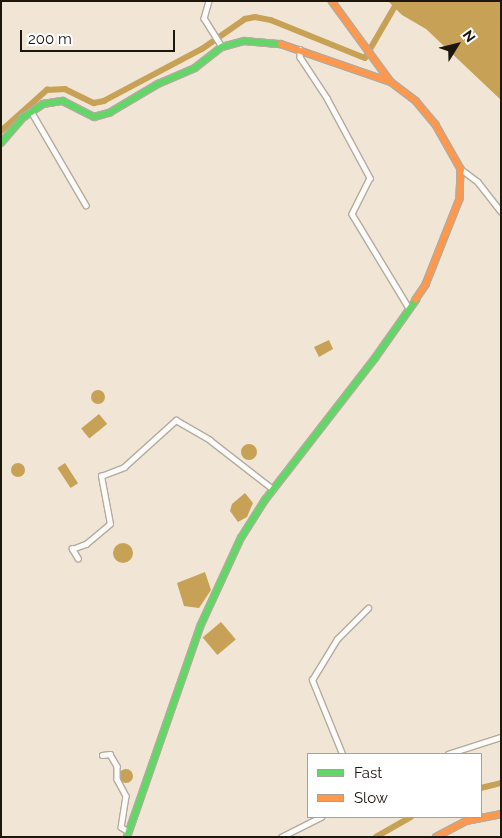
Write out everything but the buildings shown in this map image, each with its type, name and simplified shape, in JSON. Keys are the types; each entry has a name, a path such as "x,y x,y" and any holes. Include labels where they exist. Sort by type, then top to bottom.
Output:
{"street":[{"path":"209,1 204,18 212,34 222,47"},
{"path":"332,1 391,82 425,111 461,169 478,182 501,211"},
{"path":"1,143 31,111 63,101 94,117 109,113 158,84 195,68 222,47 244,41 274,41 391,82"},
{"path":"300,49 300,57 327,98 370,178 352,214 409,308"},
{"path":"31,111 86,205"},
{"path":"102,755 110,754 117,766 117,779 126,796 121,827 128,834 200,627 241,538 273,489 375,358 426,285 438,260 460,199 461,169"},
{"path":"78,559 72,549 86,544 110,524 101,476 124,467 176,420 210,440 273,489"},
{"path":"342,753 312,680 337,639 368,608"},
{"path":"451,753 501,737"},
{"path":"482,818 501,814"},
{"path":"281,837 319,818"},
{"path":"436,837 466,821 481,818"}],"shaded area":[{"path":"388,1 501,1 501,100 426,29 402,15"},
{"path":"329,340 333,349 319,357 314,347"},
{"path":"98,390 103,392 105,397 103,402 98,404 93,402 91,397 93,392"},
{"path":"99,414 107,424 89,439 81,428"},
{"path":"246,444 252,444 257,449 255,458 246,460 241,455 241,449"},
{"path":"18,463 23,465 25,470 23,475 18,477 13,475 11,470 13,465"},
{"path":"65,463 78,483 71,488 57,468"},
{"path":"245,493 253,503 247,517 238,522 230,511 232,504"},
{"path":"123,543 130,546 133,553 130,560 123,563 116,560 113,553 116,546"},
{"path":"205,572 211,590 199,608 184,606 177,583"},
{"path":"221,622 236,640 217,655 203,637"},
{"path":"126,769 131,771 133,776 131,781 126,783 121,781 119,776 121,771"}],"waterway":[{"path":"1,131 47,90 65,89 94,103 104,101 202,49 245,19 255,17 271,20 365,58 398,1"},
{"path":"482,788 501,783"},
{"path":"376,837 409,818"}],"traffic: fast":[{"path":"1,143 24,117 43,104 63,101 94,117 109,113 158,84 195,68 222,47 244,41 281,44"},
{"path":"127,837 200,627 241,538 265,500 375,358 416,300"}],"traffic: slow":[{"path":"332,1 391,82 416,101 436,125 461,169 460,199 426,285 416,300"},
{"path":"281,44 391,82"},
{"path":"482,818 501,814"},
{"path":"436,837 466,821 481,818"}]}
